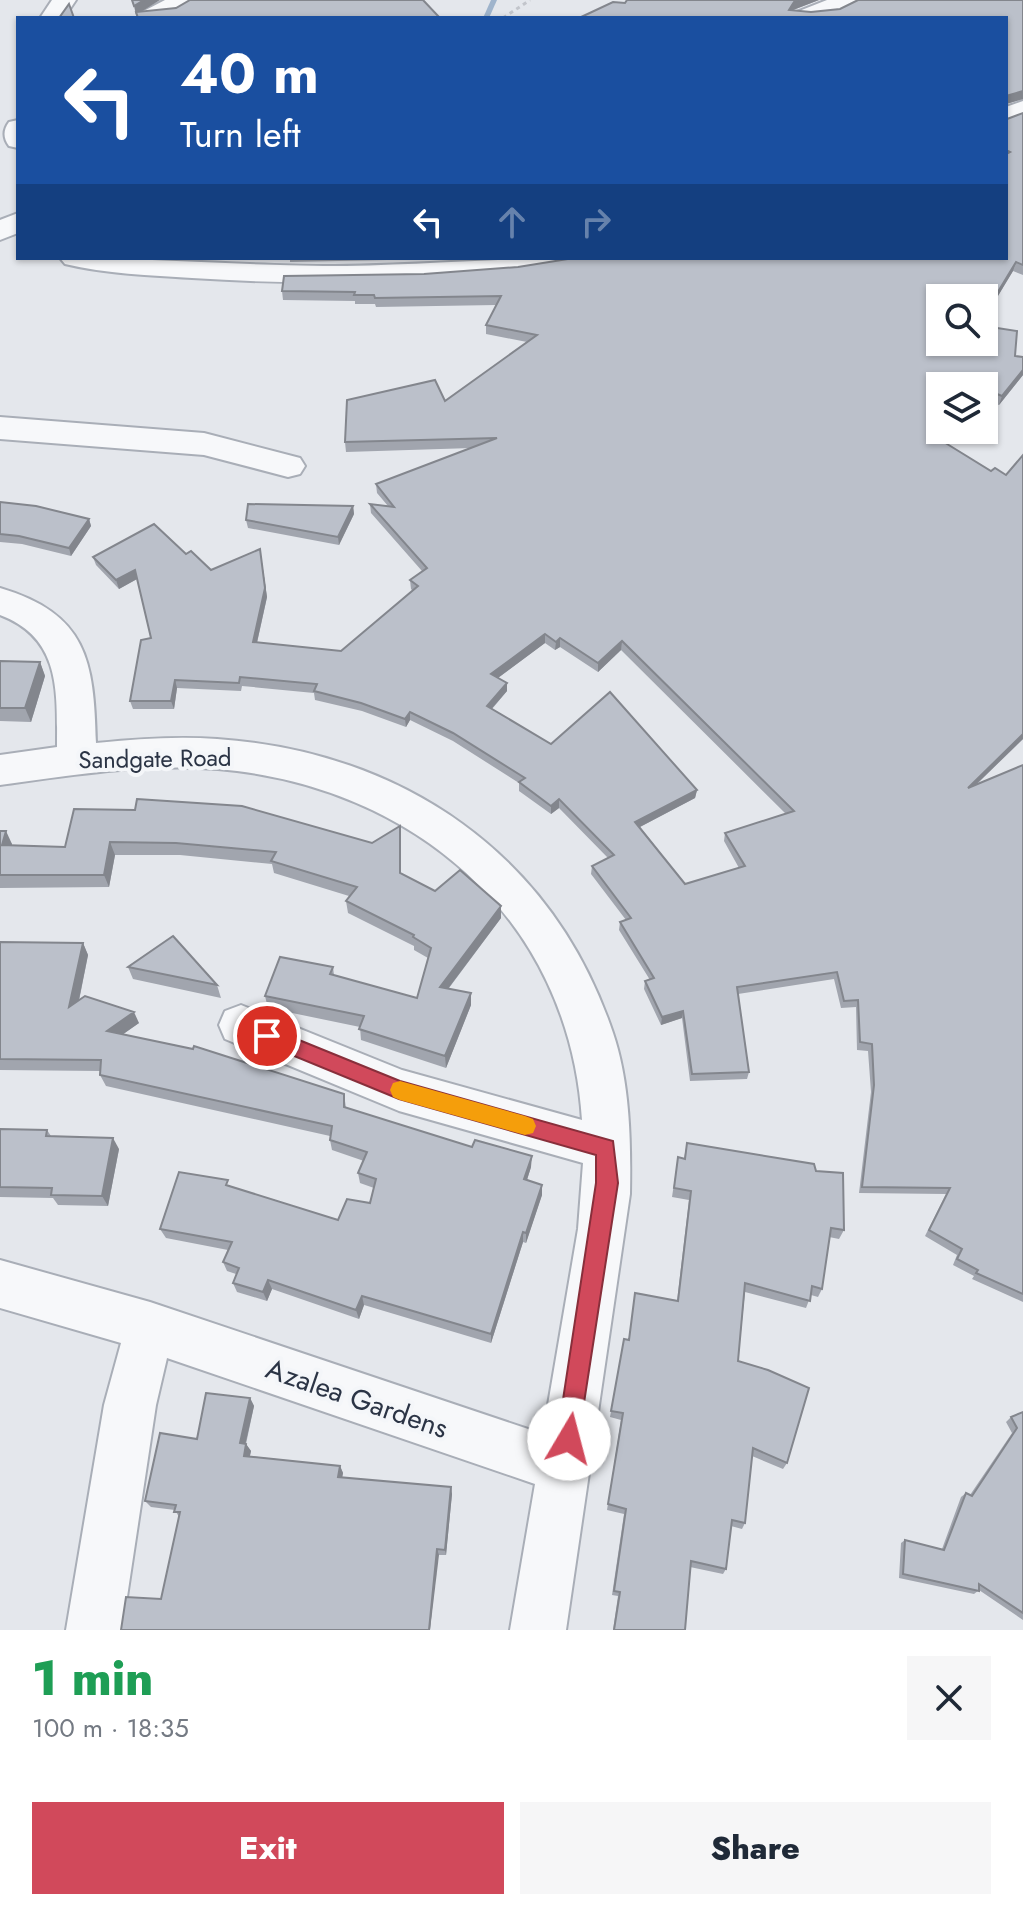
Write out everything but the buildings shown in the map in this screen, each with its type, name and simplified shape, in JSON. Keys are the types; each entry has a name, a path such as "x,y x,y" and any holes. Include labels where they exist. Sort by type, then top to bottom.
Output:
{"street":[{"path":"153,16 184,0"},
{"path":"808,16 849,0"},
{"path":"97,260 241,273 380,274 503,268 552,260"},
{"path":"0,428 41,436 202,444 248,453 288,466"},
{"path":"0,601 36,617 54,631 67,651 75,677 77,759"},
{"name":"Sandgate Road","path":"0,770 77,759 217,754 312,770 369,787 460,842 505,882 542,929 571,979 591,1032 602,1080 607,1183 538,1630"},
{"path":"241,1025 399,1090 606,1148"},
{"name":"Azalea Gardens","path":"0,1284 150,1327 565,1468"},
{"path":"94,1630 130,1405 150,1327"}],"path":[{"path":"506,16 530,0"}],"waterway":[{"path":"487,16 494,0"}],"slow traffic":[{"path":"400,1090 525,1126"}],"route":[{"path":"267,1036 399,1090 606,1148 607,1183 569,1439"}]}
